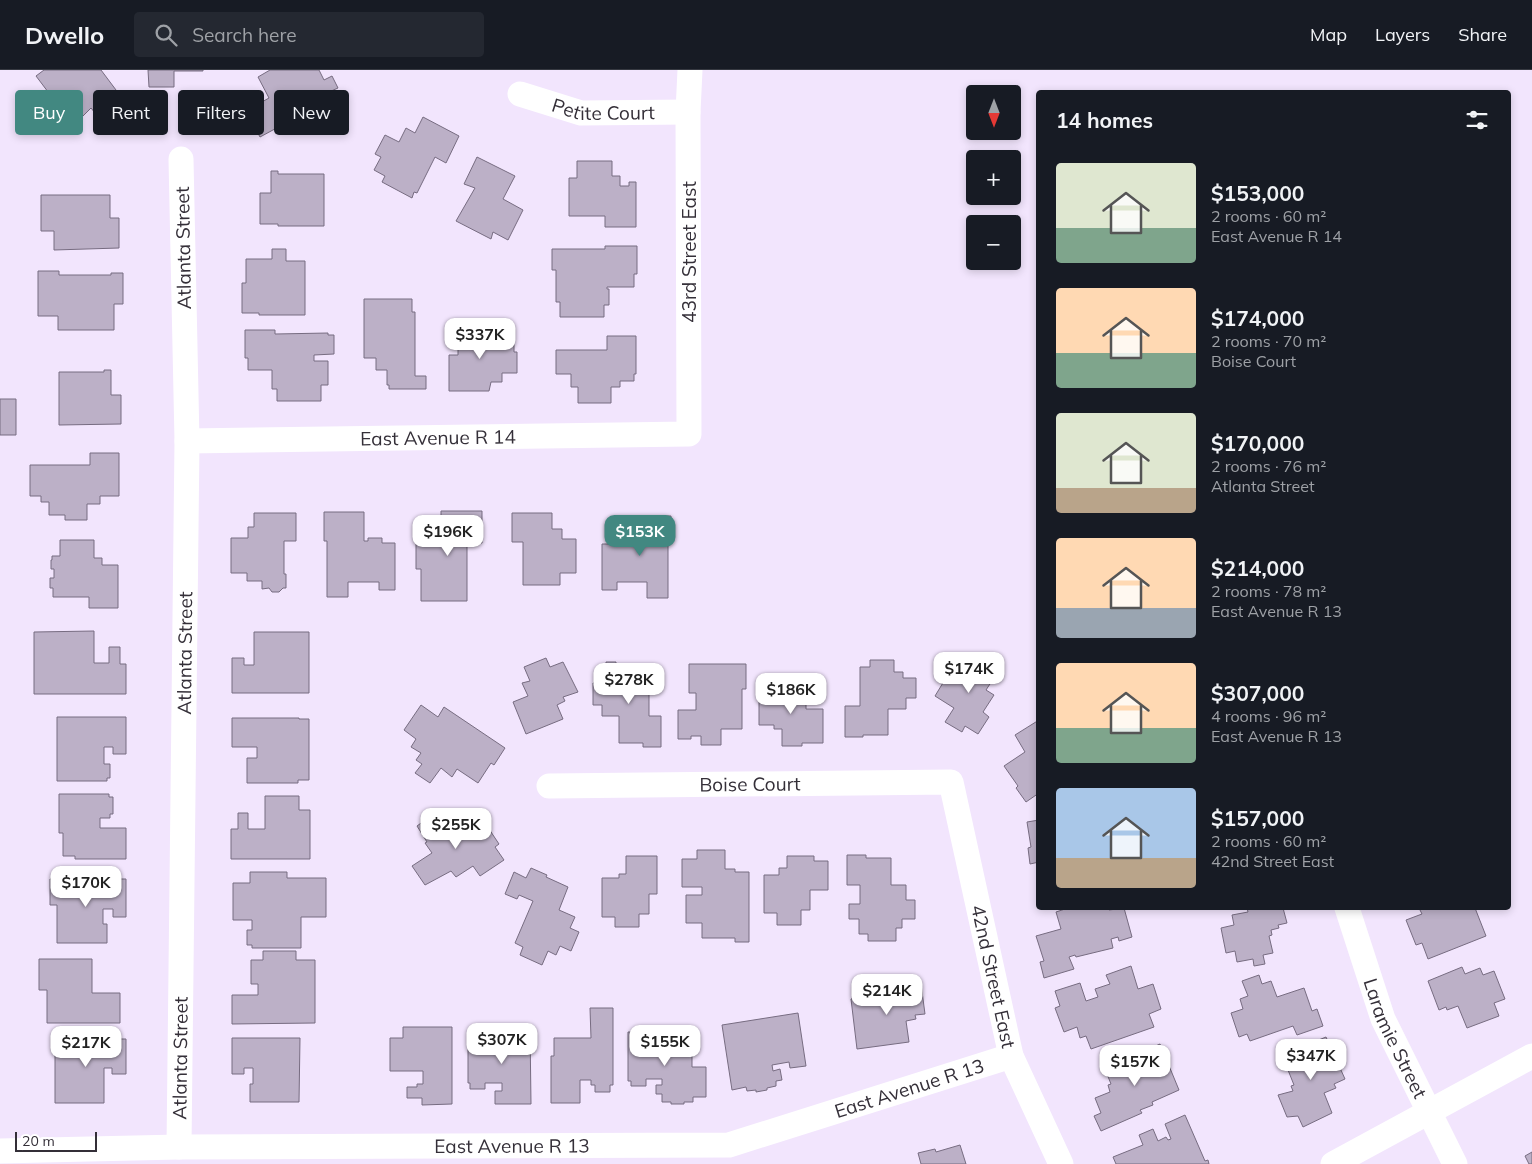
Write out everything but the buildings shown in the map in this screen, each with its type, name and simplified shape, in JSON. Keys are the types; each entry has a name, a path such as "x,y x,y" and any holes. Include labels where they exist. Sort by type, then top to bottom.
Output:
{"street":[{"name":"43rd Street East","path":"689,434 688,112 690,70"},
{"name":"Petite Court","path":"520,94 581,113 688,112"},
{"name":"Atlanta Street","path":"179,1147 187,441 181,159"},
{"name":"East Avenue R 14","path":"187,441 689,434"},
{"name":"Boise Court","path":"549,786 951,782"},
{"name":"42nd Street East","path":"951,782 1011,1056 1061,1164"},
{"name":"Laramie Street","path":"1348,910 1383,1019 1455,1164"},
{"name":"East Avenue R 13","path":"0,1151 179,1147 729,1145 1011,1056"},
{"path":"1333,1164 1532,1056"}]}
